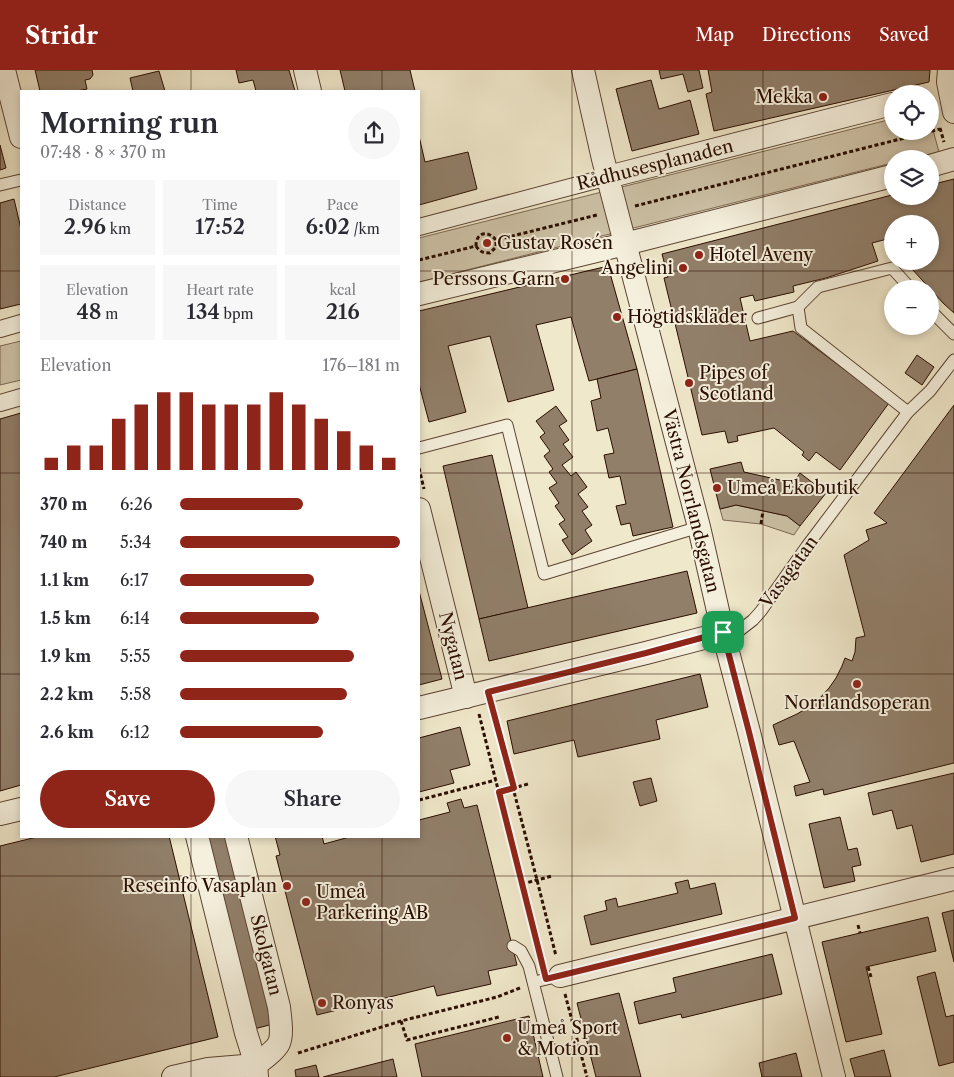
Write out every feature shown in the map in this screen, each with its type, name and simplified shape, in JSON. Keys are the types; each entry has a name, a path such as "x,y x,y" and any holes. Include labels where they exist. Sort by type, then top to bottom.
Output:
{"street":[{"path":"4,70 20,133"},
{"path":"305,70 310,90"},
{"name":"Västra Norrlandsgatan","path":"583,70 616,210 699,527 723,632 834,1077"},
{"name":"Rådhusesplanaden","path":"420,227 884,106"},
{"path":"939,163 954,159"},
{"path":"420,294 884,178"},
{"path":"0,328 20,323"},
{"path":"0,403 20,397"},
{"name":"Nygatan","path":"420,512 476,694"},
{"name":"Vasagatan","path":"420,708 723,632"},
{"path":"0,814 20,809"},
{"path":"173,1077 208,1069 257,1071 197,838"},
{"name":"Skolgatan","path":"237,838 279,1007 281,1023 279,1043 257,1071"},
{"path":"553,978 954,879"}],"lane":[{"path":"0,185 20,180"},
{"path":"758,318 798,307 818,288 892,268 902,280"},
{"path":"798,307 800,328 908,412 930,391 954,360"},
{"path":"939,319 954,334"},
{"name":"Vasagatan","path":"723,632 734,634 753,620 761,611 908,412"},
{"path":"420,448 507,425 544,574 699,527"},
{"path":"513,946 521,951 529,966 557,1077"},
{"path":"534,982 553,978"}],"path":[{"path":"496,240 940,129"},
{"path":"486,233 492,235 496,240 496,247 490,253 479,251 476,246 476,241 486,233"},
{"path":"420,260 476,246"},
{"path":"761,524 763,511"},
{"path":"476,694 514,788 537,880 553,978 586,1077"},
{"name":"Nygatan","path":"476,694 522,884 553,978"},
{"path":"420,800 496,780"},
{"path":"499,792 528,784"},
{"path":"522,884 552,876"},
{"path":"858,925 860,933"},
{"path":"868,967 871,977"},
{"path":"295,1054 401,1021 497,997 534,982"},
{"path":"401,1021 407,1040 499,1017"}],"shaded area":[{"path":"884,121 884,140 936,140 938,150 884,150 884,165 420,282 420,238"},
{"path":"20,341 20,380 0,385 0,346"},
{"path":"736,505 787,516 800,526 794,535 761,524 723,520 720,509"}],"building":[{"path":"35,70 92,70 93,75 90,79 85,80 87,89 40,90"},
{"path":"236,70 289,70 295,90 256,90 253,80 239,83"},
{"path":"340,70 410,70 415,90 345,90"},
{"path":"659,70 699,70 703,88 688,92 683,74 661,79"},
{"path":"708,70 930,70 929,82 916,85 884,85 884,92 714,131 706,94 712,92"},
{"path":"159,71 165,90 133,90 130,78"},
{"path":"651,80 659,109 690,100 699,134 632,151 616,89"},
{"path":"420,140 425,162 468,152 477,189 420,205"},
{"path":"0,145 6,168 0,170"},
{"path":"954,179 954,313 939,299 939,280 922,280 913,270 939,270 939,215 884,215 884,240 872,243 878,261 826,278 793,286 794,292 755,301 753,295 740,298 750,341 793,331 889,403 840,470 816,452 809,461 802,455 804,452 774,428 737,436 738,441 728,443 725,431 702,435 664,278 668,277 662,254 884,197 884,205 939,205 939,183"},
{"path":"14,199 20,225 20,304 0,309 0,203"},
{"path":"608,266 637,369 589,381 571,317 536,325 554,390 508,402 490,336 448,346 466,412 429,422 420,388 420,311"},
{"path":"917,355 934,367 922,385 905,373"},
{"path":"637,369 673,527 633,536 630,523 621,525 616,506 626,504 620,476 609,478 604,455 614,453 608,428 597,431 591,401 601,398 597,379"},
{"path":"954,405 954,763 824,795 823,789 796,796 794,786 810,782 794,741 779,745 773,725 797,714 819,699 836,678 845,658 852,661 856,638 865,636 844,555 869,540 866,530 887,523 874,513"},
{"path":"556,406 567,421 559,426 569,440 563,444 573,457 562,465 571,476 576,472 587,487 578,494 588,507 582,511 592,525 585,530 592,541 572,555 562,540 568,537 559,524 565,520 555,506 559,503 549,488 557,483 549,472 553,469 544,456 550,451 540,437 545,433 536,421"},
{"path":"20,413 20,785 0,791 0,419"},
{"path":"492,455 528,608 479,619 443,466"},
{"path":"741,462 744,472 793,483 800,473 826,493 800,526 787,516 736,505 720,509 710,469"},
{"path":"687,571 697,613 489,661 479,619"},
{"path":"420,595 442,679 420,685"},
{"path":"700,674 708,707 656,720 660,739 578,757 574,740 514,754 507,721"},
{"path":"460,727 470,765 450,770 454,783 420,792 420,738"},
{"path":"954,773 954,854 921,862 912,825 897,829 892,810 873,815 868,793"},
{"path":"651,778 657,801 640,806 633,782"},
{"path":"461,799 464,808 477,805 517,965 488,971 491,984 437,996 434,986 317,1015 276,856 280,855 276,838 322,838 324,844 346,838 420,838 420,820 450,812 447,803"},
{"path":"840,817 848,850 857,848 861,865 852,867 855,881 824,888 809,824"},
{"path":"33,838 169,838 218,1037 54,1077 0,1077 0,846"},
{"path":"207,838 231,838 277,1023 254,1029"},
{"path":"688,880 690,889 715,883 722,914 591,945 584,916 607,910 605,901 616,898 618,907 678,893 675,883"},
{"path":"954,910 954,962 942,913"},
{"path":"928,917 936,951 866,967 882,1034 846,1042 822,942"},
{"path":"772,954 782,994 682,1018 681,1014 639,1024 634,1002 676,992 673,978"},
{"path":"935,972 946,1017 954,1015 954,1062 939,1066 917,977"},
{"path":"619,993 641,1077 596,1077 577,1003"},
{"path":"529,1016 543,1077 422,1077 415,1044"},
{"path":"884,1050 891,1077 855,1077 850,1059"},
{"path":"796,1053 802,1077 762,1077 759,1063"},
{"path":"393,1059 397,1077 323,1077"},
{"path":"316,1065 319,1077 296,1077 295,1070"}],"place":[{"name":"Mekka","path":"823,97"},
{"name":"Gustav Rosén","path":"487,243"},
{"name":"Hotel Aveny","path":"699,255"},
{"name":"Angelini","path":"683,268"},
{"name":"Perssons Garn","path":"565,279"},
{"name":"Högtidskläder","path":"617,317"},
{"name":"Pipes of Scotland","path":"689,383"},
{"name":"Umeå Ekobutik","path":"717,488"},
{"name":"Norrlandsoperan","path":"857,684"},
{"name":"Reseinfo Vasaplan","path":"287,886"},
{"name":"Umeå Parkering AB","path":"306,902"},
{"name":"Ronyas","path":"322,1003"},
{"name":"Umeå Sport & Motion","path":"507,1038"}],"route":[{"path":"723,632 795,918 546,979 499,792 514,788 488,692 723,632"}]}
